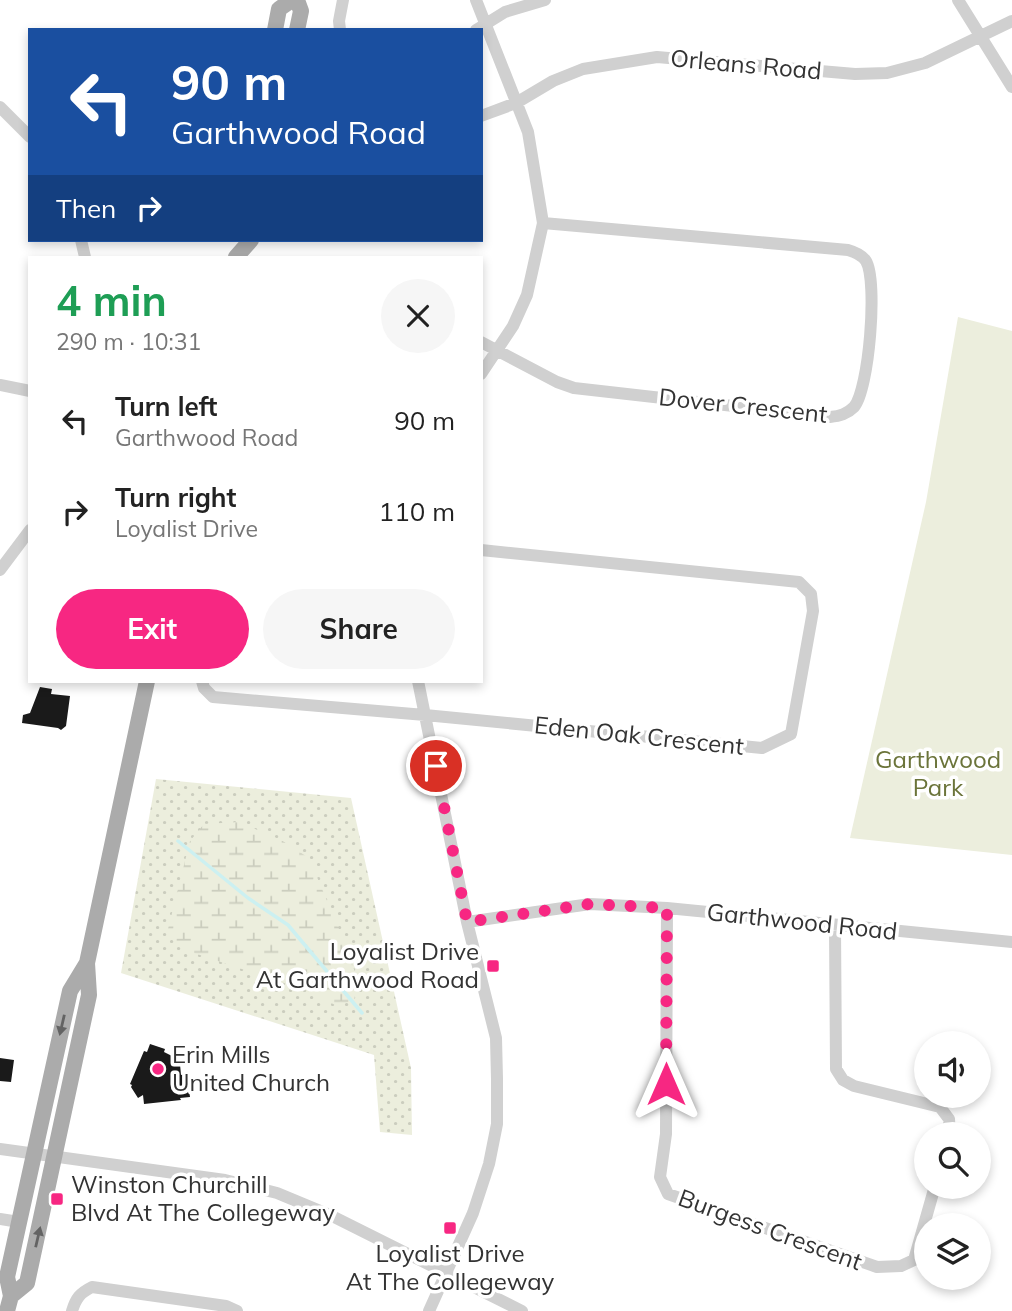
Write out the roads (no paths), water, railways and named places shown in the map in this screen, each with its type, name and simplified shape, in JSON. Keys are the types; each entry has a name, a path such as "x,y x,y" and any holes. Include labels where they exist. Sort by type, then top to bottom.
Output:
{"main road":[{"path":"275,28 279,9 295,0 301,11 297,28"},
{"path":"236,256 249,242"},
{"path":"6,1299 27,1283 56,1157 89,995 88,963 146,683"},
{"path":"6,1299 7,1277 70,991 88,963"}],"street":[{"path":"340,28 343,0"},
{"path":"476,0 481,27 505,12 545,0"},
{"path":"958,0 1012,87"},
{"name":"Orleans Road","path":"483,116 516,103 553,81 583,69 657,57 855,74 887,74 925,63 1012,21"},
{"path":"483,31 528,132 543,223 527,295 513,326 483,371"},
{"path":"0,107 28,135"},
{"name":"Dover Crescent","path":"483,343 574,388 830,417 844,415 856,405 870,344 873,294 867,262 858,254 848,250 543,223"},
{"path":"0,384 28,391"},
{"path":"0,570 28,533"},
{"name":"Eden Oak Crescent","path":"425,715 762,748 791,734 813,611 811,594 799,582 483,550"},
{"path":"203,683 213,697 425,715"},
{"path":"418,683 467,922 496,1038 497,1124 489,1164 473,1213 429,1311"},
{"name":"Garthwood Road","path":"467,922 590,904 667,908 835,927 1012,942"},
{"name":"Burgess Crescent","path":"667,908 666,1134 660,1177 668,1194 877,1268 901,1266 914,1260 931,1199"},
{"path":"835,927 836,1069 843,1080 854,1086 940,1107 949,1122"},
{"path":"0,1149 225,1180 277,1193 309,1205 522,1311"},
{"path":"0,1219 19,1222"},
{"path":"72,1311 76,1299 92,1287 226,1306 237,1311"}],"waterway":[{"path":"178,841 248,898 288,925 362,1013"}],"place":[{"name":"Loyalist Drive At Garthwood Road","path":"493,966"},
{"name":"Erin Mills United Church","path":"158,1069"},
{"name":"Winston Churchill Blvd At The Collegeway","path":"57,1199"},
{"name":"Loyalist Drive At The Collegeway","path":"450,1228"}],"park label":[{"name":"Garthwood Park","path":"938,774"}]}
